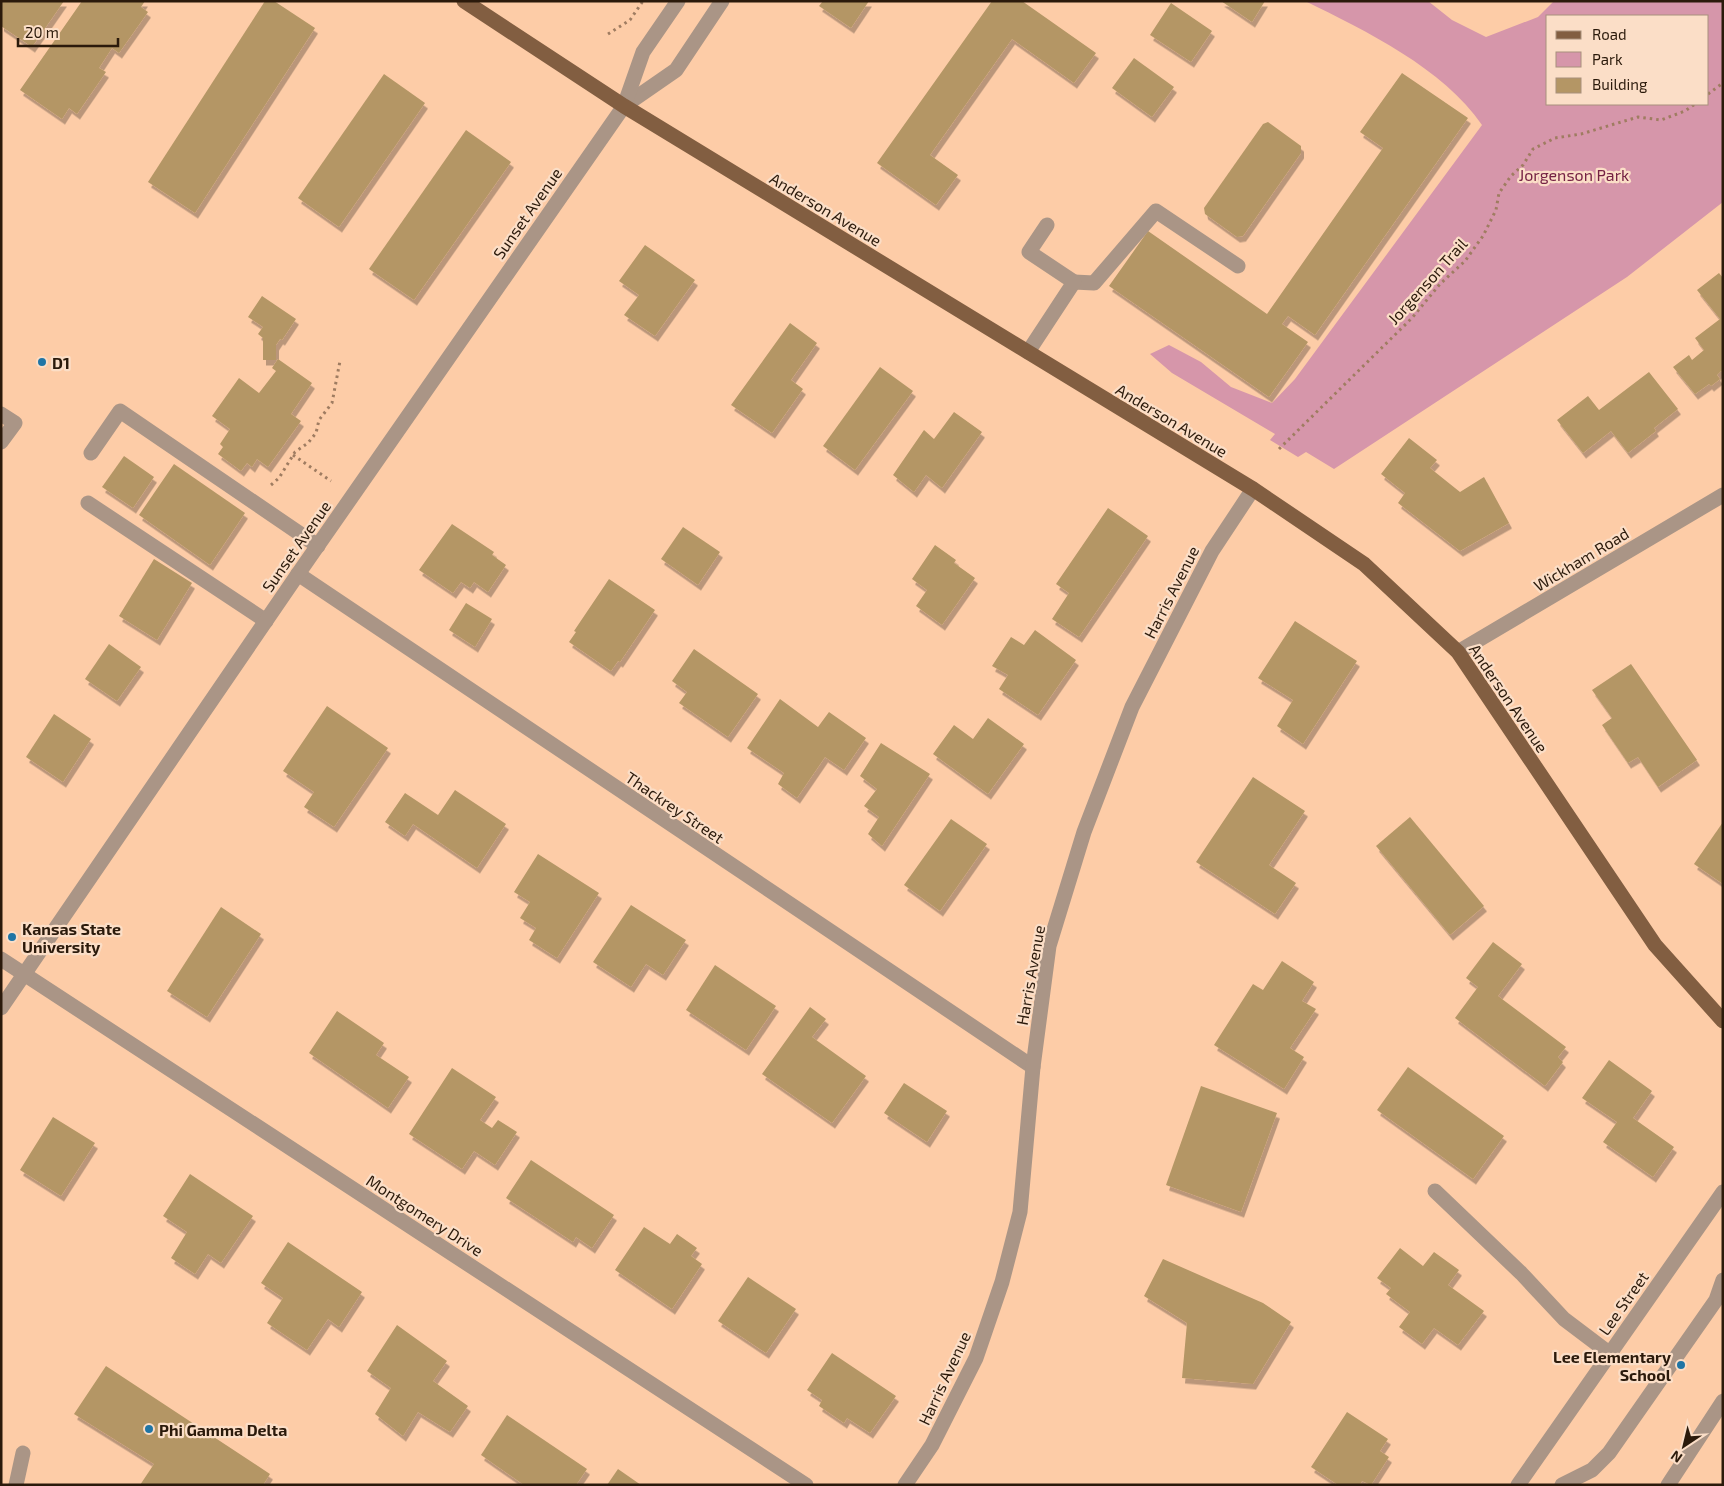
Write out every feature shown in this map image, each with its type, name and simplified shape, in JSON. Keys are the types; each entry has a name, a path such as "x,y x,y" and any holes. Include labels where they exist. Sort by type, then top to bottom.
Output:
{"main road":[{"name":"Anderson Avenue","path":"464,1 624,106 1253,490 1364,564 1458,652 1655,944 1723,1021"}],"street":[{"name":"Sunset Avenue","path":"1,1008 298,574 624,106 643,52 678,1"},
{"name":"Sunset Avenue","path":"624,106 676,70 722,1"},
{"path":"1048,225 1029,252 1074,282 1094,283 1156,211 1238,266"},
{"path":"1028,352 1074,282"},
{"path":"91,453 120,411 318,546"},
{"path":"1,414 15,423 1,442"},
{"name":"Harris Avenue","path":"906,1485 932,1445 976,1358 1002,1282 1020,1212 1033,1067 1049,946 1084,832 1132,708 1212,551 1253,490"},
{"name":"Wickham Road","path":"1458,652 1723,495"},
{"path":"88,503 266,621"},
{"name":"Thackrey Street","path":"298,574 1033,1067"},
{"name":"Montgomery Drive","path":"1,959 806,1485"},
{"path":"1435,1191 1521,1273 1564,1319 1609,1353"},
{"name":"Lee Street","path":"1518,1485 1723,1192"},
{"path":"1562,1485 1592,1470 1609,1453 1716,1300 1723,1280"},
{"path":"1668,1485 1723,1401"},
{"path":"16,1485 23,1452"}],"path":[{"path":"608,34 630,20 643,1"},
{"path":"1709,93 1723,83"},
{"name":"Jorgenson Trail","path":"1279,449 1412,318 1440,284 1465,261 1483,236 1496,210 1500,193 1511,176 1523,165 1533,149 1555,138 1581,134 1638,117 1661,120 1685,111 1694,105"},
{"path":"233,488 244,474 262,483 271,485 279,478 295,452 308,443 316,433 319,420 332,403 340,361"},
{"path":"293,456 331,481"}],"green space":[{"name":"Jorgenson Park","path":"1305,1 1428,1 1452,20 1486,37 1538,17 1554,1 1723,1 1723,202 1627,277 1334,469 1306,452 1298,457 1270,440 1275,434 1172,373 1150,354 1169,345 1201,362 1231,387 1272,403 1295,379 1482,125 1466,105 1446,86 1425,69 1378,38"}],"building":[{"path":"1,1 64,1 32,47 1,26"},
{"path":"82,1 145,1 141,7 148,12 119,53 112,48 99,68 106,72 77,114 69,108 62,119 20,90"},
{"path":"265,1 274,1 315,28 195,213 148,182"},
{"path":"823,1 869,1 851,28 819,6"},
{"path":"992,1 1022,1 1096,53 1074,83 1012,39 930,155 958,175 936,205 877,163"},
{"path":"1221,1 1265,1 1252,22"},
{"path":"1171,3 1212,31 1191,62 1150,35"},
{"path":"1134,58 1174,87 1152,117 1112,88"},
{"path":"1402,73 1468,118 1315,335 1288,316 1282,324 1308,342 1269,397 1109,286 1148,231 1267,314 1383,148 1360,132"},
{"path":"384,74 425,103 339,227 298,198"},
{"path":"1268,122 1301,146 1301,153 1243,236 1237,237 1205,214 1204,208 1263,124"},
{"path":"466,130 511,162 414,300 369,269"},
{"path":"645,245 695,280 655,336 624,315 639,295 619,281"},
{"path":"1719,273 1723,278 1723,373 1721,371 1717,375 1720,379 1711,386 1709,384 1695,394 1673,367 1689,355 1692,360 1704,350 1695,338 1720,319 1697,290"},
{"path":"262,296 296,319 282,340 280,339 276,345 276,360 263,360 263,338 258,334 263,327 248,317"},
{"path":"790,323 817,343 791,380 803,389 772,433 731,405"},
{"path":"278,359 312,383 291,414 301,421 268,467 257,459 252,467 247,463 241,471 218,454 223,447 220,444 230,429 212,416 239,378 259,393 276,371 272,368"},
{"path":"880,367 913,391 855,470 823,446"},
{"path":"1649,372 1678,409 1654,428 1656,431 1628,453 1611,431 1583,453 1557,420 1588,396 1599,410"},
{"path":"954,412 982,432 942,488 926,475 914,492 893,475 924,430 934,439"},
{"path":"1409,438 1437,460 1430,468 1460,492 1484,477 1509,523 1460,551 1398,503 1405,493 1381,474"},
{"path":"124,456 154,477 133,508 102,487"},
{"path":"174,464 245,513 210,565 139,515"},
{"path":"1108,508 1148,536 1079,637 1052,619 1069,593 1056,584"},
{"path":"452,524 494,552 492,555 506,565 488,592 474,582 470,588 461,582 453,593 419,570"},
{"path":"683,527 720,552 698,585 661,559"},
{"path":"935,545 956,560 954,563 975,578 942,625 916,606 927,590 912,579"},
{"path":"154,559 192,583 157,640 119,616"},
{"path":"609,579 655,610 620,662 618,661 611,671 569,642 576,632 574,631"},
{"path":"466,603 492,619 475,647 449,630"},
{"path":"1295,621 1357,661 1303,744 1277,726 1293,700 1258,678"},
{"path":"1035,630 1076,660 1038,715 999,689 1008,675 992,666 1011,637 1024,645"},
{"path":"109,644 141,667 117,701 85,679"},
{"path":"694,649 758,694 728,737 679,703 687,692 672,681"},
{"path":"1631,664 1697,760 1658,787 1638,757 1628,763 1602,725 1612,718 1592,690"},
{"path":"780,699 818,727 829,712 866,738 844,770 825,757 797,798 778,784 784,773 747,748"},
{"path":"327,706 388,748 334,827 304,807 314,792 283,771"},
{"path":"54,714 91,739 63,782 26,757"},
{"path":"988,718 1024,744 988,794 933,754 954,725 973,739"},
{"path":"881,743 930,774 882,846 868,834 879,817 864,806 877,789 860,776"},
{"path":"1253,777 1305,811 1269,865 1296,883 1275,914 1196,862"},
{"path":"455,790 506,824 477,868 413,824 405,836 385,822 405,793 438,815"},
{"path":"1410,817 1484,906 1450,935 1376,846"},
{"path":"951,819 987,844 940,911 904,885"},
{"path":"1723,822 1723,884 1694,864"},
{"path":"538,854 599,893 557,958 529,940 536,928 520,918 530,902 514,892"},
{"path":"631,905 686,940 663,975 646,964 631,987 593,962"},
{"path":"221,907 261,934 207,1017 167,991"},
{"path":"1493,942 1522,964 1498,996 1566,1047 1558,1057 1563,1062 1545,1086 1455,1018 1478,987 1466,978"},
{"path":"1282,961 1314,982 1302,1001 1316,1009 1290,1048 1304,1057 1284,1089 1214,1045 1253,984 1263,990"},
{"path":"715,965 776,1006 746,1050 686,1010"},
{"path":"810,1007 826,1019 812,1037 866,1076 832,1123 762,1074"},
{"path":"337,1011 384,1043 376,1055 409,1077 388,1108 309,1053"},
{"path":"1609,1060 1652,1091 1633,1118 1674,1147 1653,1177 1603,1142 1617,1122 1582,1098"},
{"path":"1408,1067 1504,1136 1473,1179 1377,1110"},
{"path":"452,1068 496,1097 480,1120 492,1128 498,1120 517,1132 495,1165 474,1151 462,1169 409,1134"},
{"path":"904,1083 947,1111 927,1142 884,1113"},
{"path":"1201,1086 1277,1113 1241,1212 1166,1185"},
{"path":"53,1117 95,1143 61,1196 20,1170"},
{"path":"531,1160 614,1215 592,1248 576,1237 573,1242 506,1198"},
{"path":"190,1174 253,1216 221,1263 208,1254 195,1274 171,1258 187,1232 163,1216"},
{"path":"644,1227 670,1244 677,1234 697,1248 691,1256 702,1264 672,1309 615,1270"},
{"path":"288,1242 362,1292 339,1327 328,1319 307,1350 267,1323 283,1298 261,1283"},
{"path":"1400,1248 1423,1266 1434,1252 1459,1270 1448,1285 1484,1311 1458,1345 1434,1328 1422,1344 1399,1327 1410,1312 1386,1294 1391,1288 1377,1278"},
{"path":"1163,1259 1263,1303 1291,1322 1253,1384 1182,1378 1187,1323 1144,1296"},
{"path":"748,1277 796,1309 766,1353 718,1321"},
{"path":"397,1325 447,1361 433,1381 468,1406 450,1432 418,1412 403,1436 375,1414 391,1388 367,1371"},
{"path":"832,1353 896,1396 870,1433 847,1418 844,1423 819,1406 822,1400 807,1390"},
{"name":"Phi Gamma Delta","path":"106,1366 270,1474 263,1485 140,1485 154,1464 74,1414"},
{"path":"1347,1412 1388,1439 1380,1451 1389,1457 1371,1485 1362,1481 1360,1485 1338,1485 1311,1467"},
{"path":"507,1415 587,1469 576,1485 524,1485 481,1455"},
{"path":"618,1469 641,1485 607,1485"}],"place":[{"name":"D1","path":"42,362"},
{"name":"Kansas State University","path":"12,937"},
{"name":"Lee Elementary School","path":"1681,1365"},
{"name":"Phi Gamma Delta","path":"149,1429"}]}
